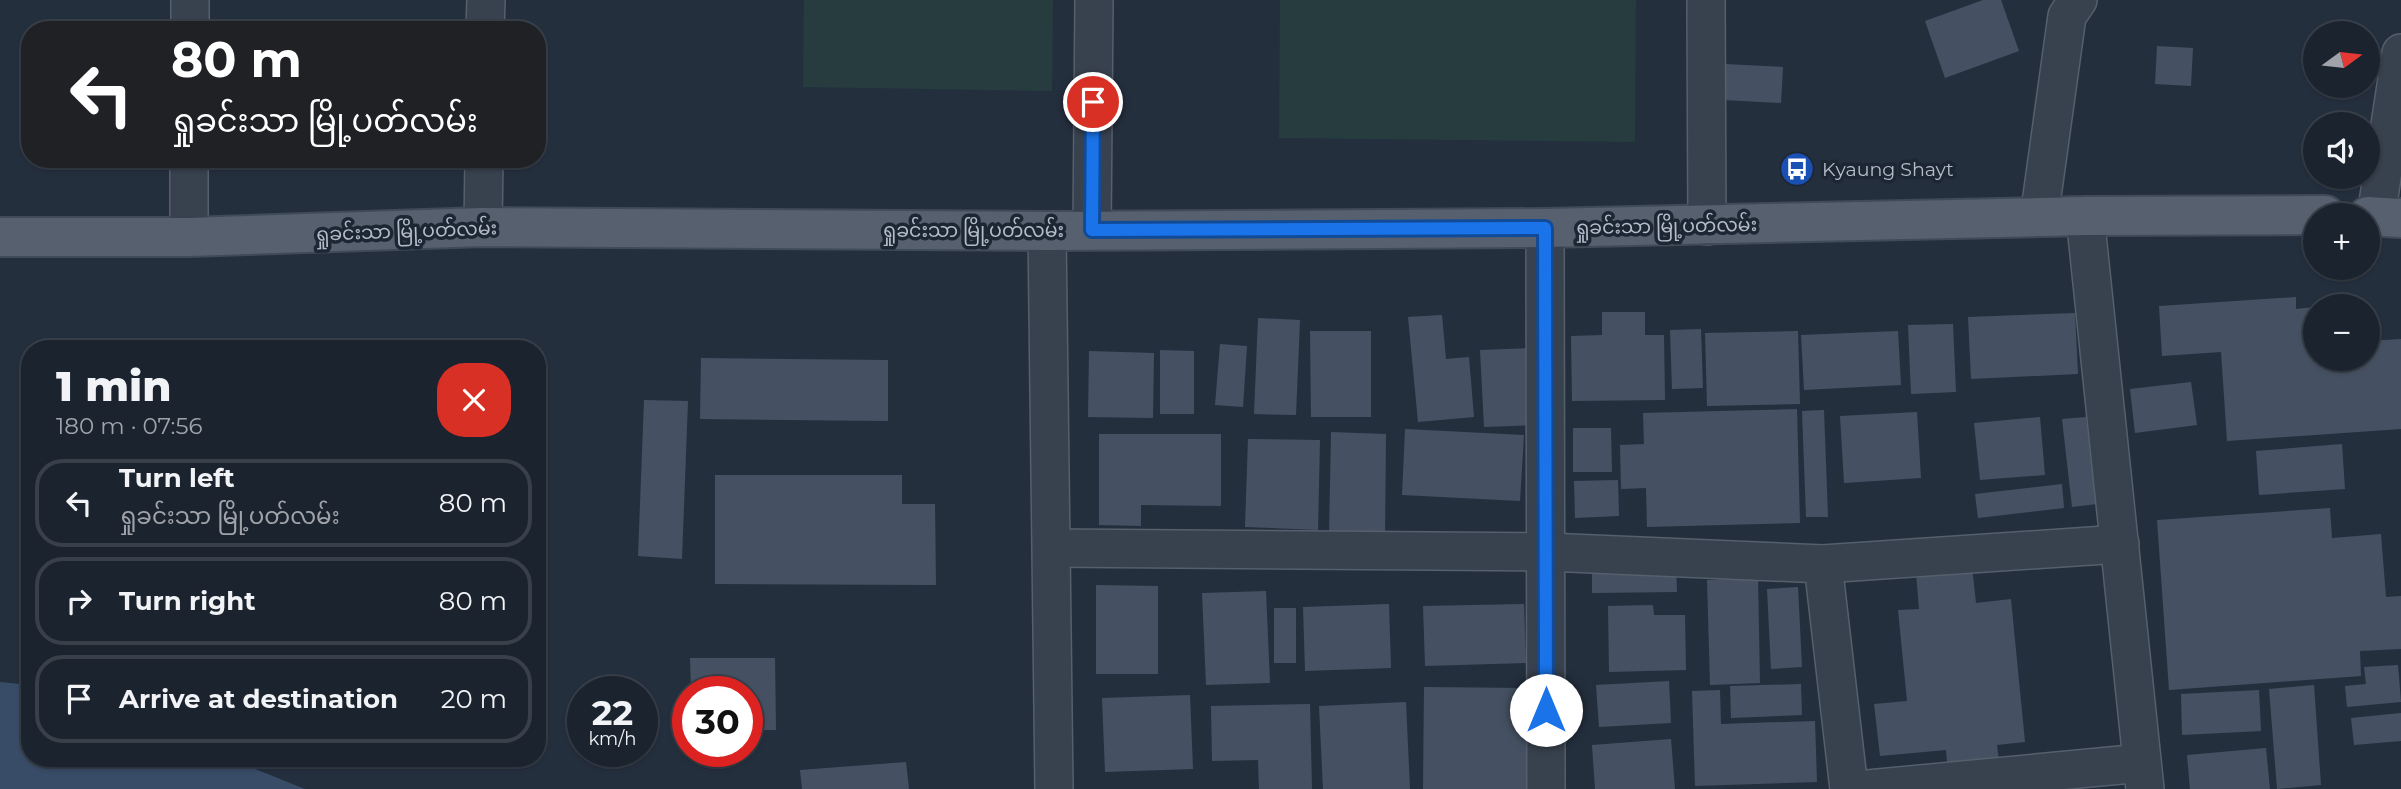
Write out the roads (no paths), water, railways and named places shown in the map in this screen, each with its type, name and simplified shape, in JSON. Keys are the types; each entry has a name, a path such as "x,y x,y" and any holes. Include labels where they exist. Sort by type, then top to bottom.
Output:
{"main road":[{"name":"ရှုခင်းသာ မြို့ပတ်လမ်း","path":"0,237 189,237 483,228 1047,231 1545,228 2085,216 2303,215"}],"street":[{"path":"190,0 190,21"},
{"path":"485,21 486,0"},
{"path":"1092,230 1094,0"},
{"path":"1706,0 1707,226"},
{"path":"2039,218 2067,16 2078,0"},
{"path":"2382,217 2401,53"},
{"path":"189,168 189,237"},
{"path":"483,228 484,168"},
{"path":"1868,789 2144,776 2085,216"},
{"path":"1545,228 1546,789"},
{"path":"1047,231 1054,789"},
{"path":"1053,548 1547,552 1824,564 2120,544"},
{"path":"1824,564 1849,789"}],"water":[{"path":"0,682 21,684 21,767 250,767 305,789 0,789"}],"place":[{"name":"Kyaung Shayt","path":"1797,169"}]}
